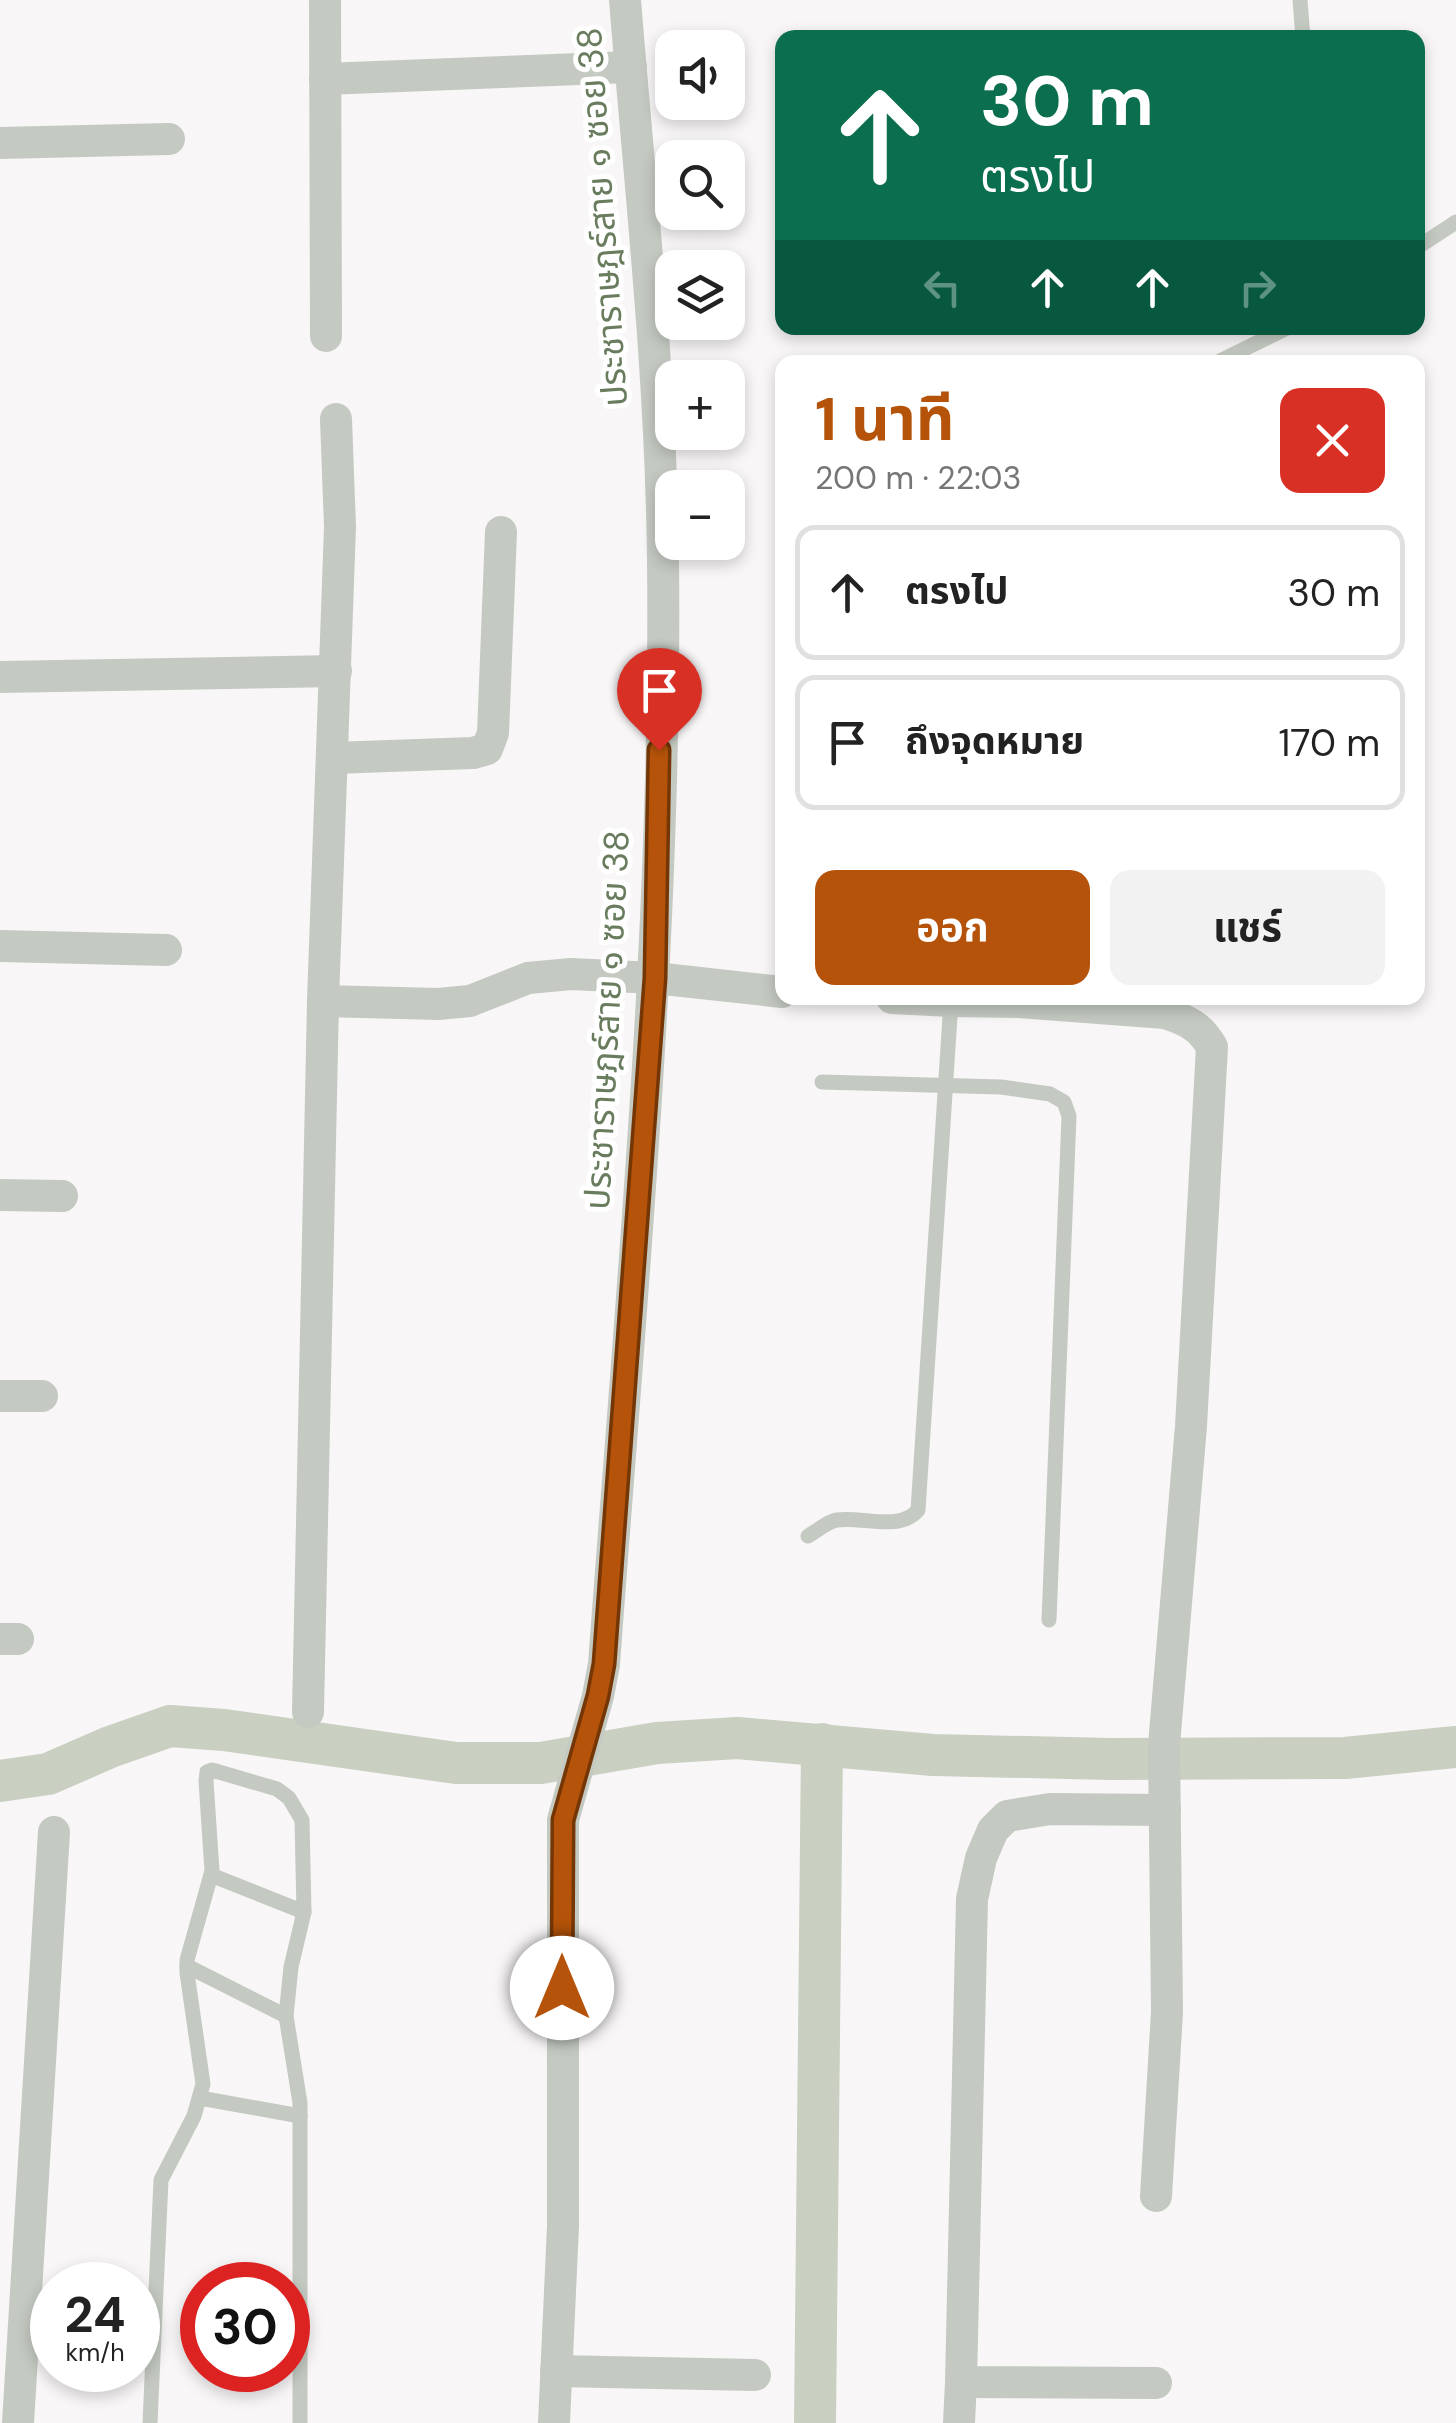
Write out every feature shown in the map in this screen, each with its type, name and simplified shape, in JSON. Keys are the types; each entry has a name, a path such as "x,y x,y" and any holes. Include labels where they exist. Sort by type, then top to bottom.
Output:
{"street":[{"path":"325,0 326,336"},
{"name":"ประชาราษฎร์สาย ๑ ซอย 38","path":"556,2370 563,2226 563,1820 604,1664 655,978 663,561 656,372 626,0"},
{"path":"325,79 631,67"},
{"path":"0,143 169,140"},
{"path":"308,1712 323,1002 340,527 336,419"},
{"path":"334,758 473,753 488,748 493,733 502,532"},
{"path":"0,677 336,671"},
{"path":"0,946 166,950"},
{"path":"323,1002 470,1001 528,978 571,974 655,978 775,991"},
{"path":"1058,1005 1165,1013 1186,1020 1204,1033 1212,1048 1191,1426 1164,1744 1167,2012 1156,2196"},
{"path":"0,1195 62,1196"},
{"path":"0,1396 42,1396"},
{"path":"959,2423 972,1899 981,1858 993,1830 1007,1816 1165,1799"},
{"path":"18,2423 54,1832"},
{"path":"554,2423 556,2370 755,2375"},
{"path":"960,2382 1156,2383"}],"lane":[{"path":"1300,0 1302,30"},
{"path":"1425,242 1456,222"},
{"path":"1232,355 1273,335"},
{"path":"808,1536 832,1520 895,1520 913,1516 918,1510 951,1005"},
{"path":"822,1082 1001,1087 1050,1094 1064,1102 1069,1116 1048,1620"},
{"path":"150,2423 161,2180 200,2098 202,2064 187,1966 211,1875 206,1781 207,1772 212,1770 277,1790 294,1804 302,1820 304,1912 286,2016 300,2116 300,2423"},
{"path":"211,1875 304,1912"},
{"path":"187,1966 286,2016"},
{"path":"200,2098 300,2116"}],"waterway":[{"path":"0,1781 48,1774 170,1726 456,1763 541,1763 657,1743 737,1738 933,1755 1111,1759 1345,1758 1456,1747"},
{"path":"815,2423 822,1744"}],"route":[{"path":"562,1988 563,1820 604,1664 655,978 659,750"}]}
